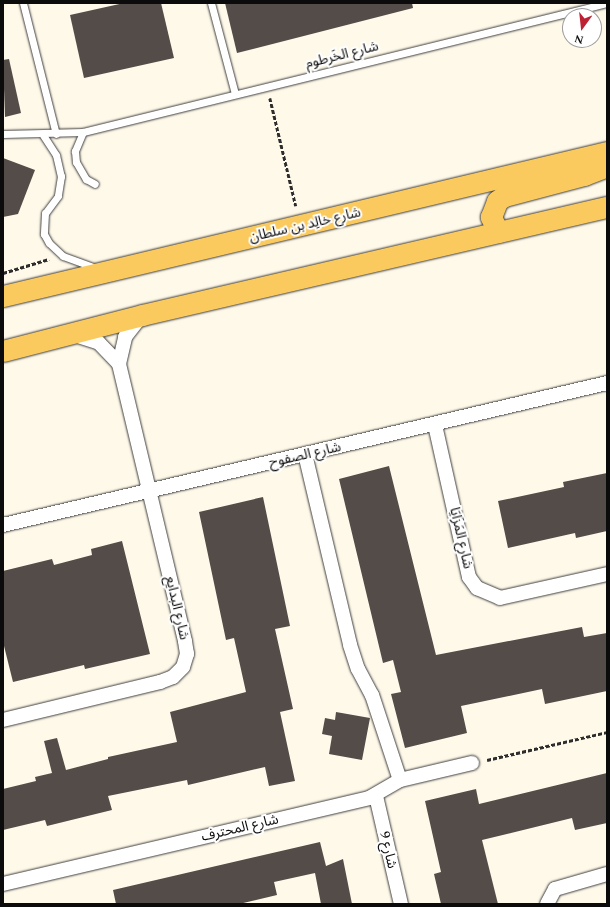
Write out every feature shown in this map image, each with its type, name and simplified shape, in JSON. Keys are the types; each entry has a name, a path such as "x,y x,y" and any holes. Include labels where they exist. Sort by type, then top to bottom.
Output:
{"main road":[{"name":"شارع خالِد بن سلطان","path":"3,296 607,152"},
{"path":"498,232 493,225 492,208 504,196 584,175 607,166"},
{"path":"3,351 142,314 607,207"}],"street":[{"name":"شارع البدايع","path":"3,720 160,682 173,677 183,667 187,654 185,641 119,364 125,337 142,314"},
{"path":"67,333 84,336 99,343 119,364"},
{"name":"شارع الصفوح","path":"3,525 435,425 607,383"},
{"name":"شارع المَزَايَا","path":"435,425 469,577 477,588 500,598 607,574"},
{"path":"305,454 350,645 358,669 372,695 400,780"},
{"name":"شارع المحترف","path":"3,884 376,796 400,780 472,763"},
{"name":"شارع 9","path":"376,796 401,904"},
{"path":"547,904 554,889 607,874"}],"lane":[{"path":"23,3 56,134"},
{"path":"211,3 235,94"},
{"name":"شارع الخَرطوم","path":"3,134 42,135 83,132 607,3"},
{"path":"83,132 77,141 76,162 86,179 95,184"},
{"path":"42,135 51,144 60,167 58,196 50,203 43,223 44,234 56,251 72,260 108,272"}],"path":[{"path":"267,86 301,226"},
{"path":"3,274 39,264 49,259 56,251"},
{"path":"472,763 607,732"}],"building":[{"path":"124,3 161,3 174,58 84,78 70,15"},
{"path":"225,3 412,3 413,8 237,53"},
{"path":"9,59 21,113 5,117 3,60"},
{"path":"3,158 35,170 18,214 3,217"},
{"path":"389,466 436,655 582,627 584,637 607,633 607,691 545,704 542,689 461,706 467,733 405,748 391,694 401,692 393,660 383,663 339,479"},
{"path":"607,473 607,531 576,538 575,533 508,548 498,501 564,487 563,482"},
{"path":"263,497 290,626 275,629 293,709 280,712 295,781 269,786 265,767 188,785 187,780 108,796 112,810 47,826 45,820 3,830 3,789 36,781 35,777 52,773 44,741 57,738 66,770 108,759 108,757 177,742 170,712 246,692 234,638 226,640 199,512"},
{"path":"122,541 150,654 85,669 84,665 13,682 3,642 3,571 52,559 54,565 92,555 91,549"},
{"path":"336,712 370,718 362,760 329,754 332,736 322,734 325,718 335,720"},
{"path":"607,773 607,823 575,830 572,818 482,840 498,904 441,904 434,874 441,872 425,801 476,789 479,804"},
{"path":"320,842 326,866 343,859 352,904 321,904 315,873 274,882 277,895 239,904 116,904 113,890"}]}
